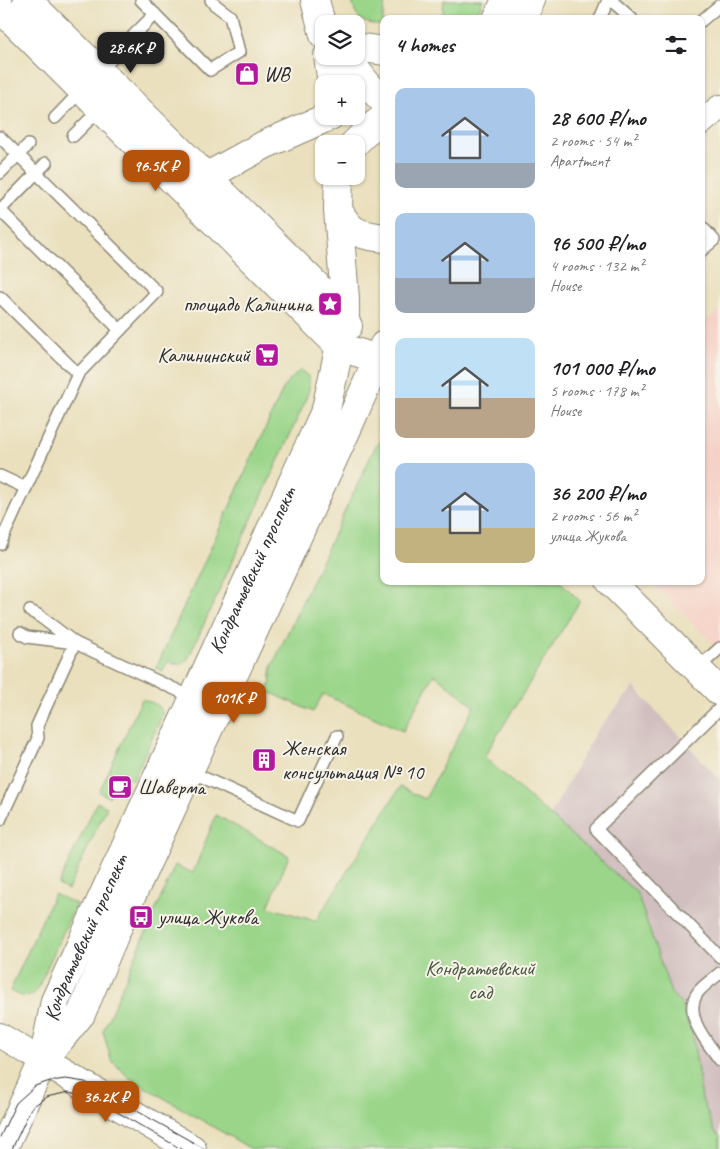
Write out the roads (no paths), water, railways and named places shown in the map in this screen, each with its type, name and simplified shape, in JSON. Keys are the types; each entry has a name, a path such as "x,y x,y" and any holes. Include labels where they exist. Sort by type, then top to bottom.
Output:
{"main road":[{"path":"27,0 94,90 342,335 380,355"},
{"path":"500,15 506,0"},
{"path":"524,15 531,0"},
{"path":"0,8 94,90 206,177 316,285 342,335"},
{"path":"365,49 380,51"},
{"path":"352,65 366,84 380,97"},
{"path":"365,113 380,112"},
{"path":"363,135 380,121"},
{"path":"206,177 264,145 315,123"},
{"path":"340,187 345,299 342,335"},
{"path":"340,187 348,226 361,235 380,237"},
{"name":"Кондратьевский проспект","path":"206,703 326,409 342,335"},
{"name":"Кондратьевский проспект","path":"3,1149 43,1061 55,1001 177,765 206,703 380,360"},
{"path":"614,585 720,692"},
{"path":"43,1061 192,1149"}],"street":[{"path":"0,1035 43,1061"}],"lane":[{"path":"141,0 210,70 239,52 230,16 211,0"},
{"path":"602,15 610,0 627,15"},
{"path":"705,18 720,5"},
{"path":"133,36 155,14"},
{"path":"73,136 94,90 124,46"},
{"path":"55,118 94,90"},
{"path":"0,137 157,292 78,374 0,544"},
{"path":"0,174 28,145"},
{"path":"46,163 0,210 120,330"},
{"path":"705,230 714,240 705,248"},
{"path":"0,297 78,374"},
{"path":"0,476 26,488"},
{"path":"30,611 38,614 75,643 206,703"},
{"path":"20,633 27,637 75,643"},
{"path":"0,820 38,738 37,726 75,643"},
{"path":"697,669 720,648"},
{"path":"720,708 596,829 720,957"},
{"path":"177,765 298,821 337,736"},
{"path":"720,973 700,991 692,1008 693,1019 720,1060"}],"tram line":[{"path":"0,1137 16,1103 35,1086 50,1081 66,1079 85,1082 205,1149"},
{"path":"12,1149 31,1108 46,1097 69,1092 93,1098 181,1149"}],"place":[{"name":"WB","path":"247,74"},
{"name":"площадь Калинина","path":"330,304"},
{"name":"Калининский","path":"267,355"},
{"name":"Женская консультация № 10","path":"264,760"},
{"name":"Шаверма","path":"120,787"},
{"name":"улица Жукова","path":"141,917"}],"park label":[{"name":"Кондратьевский сад","path":"480,980"}]}
